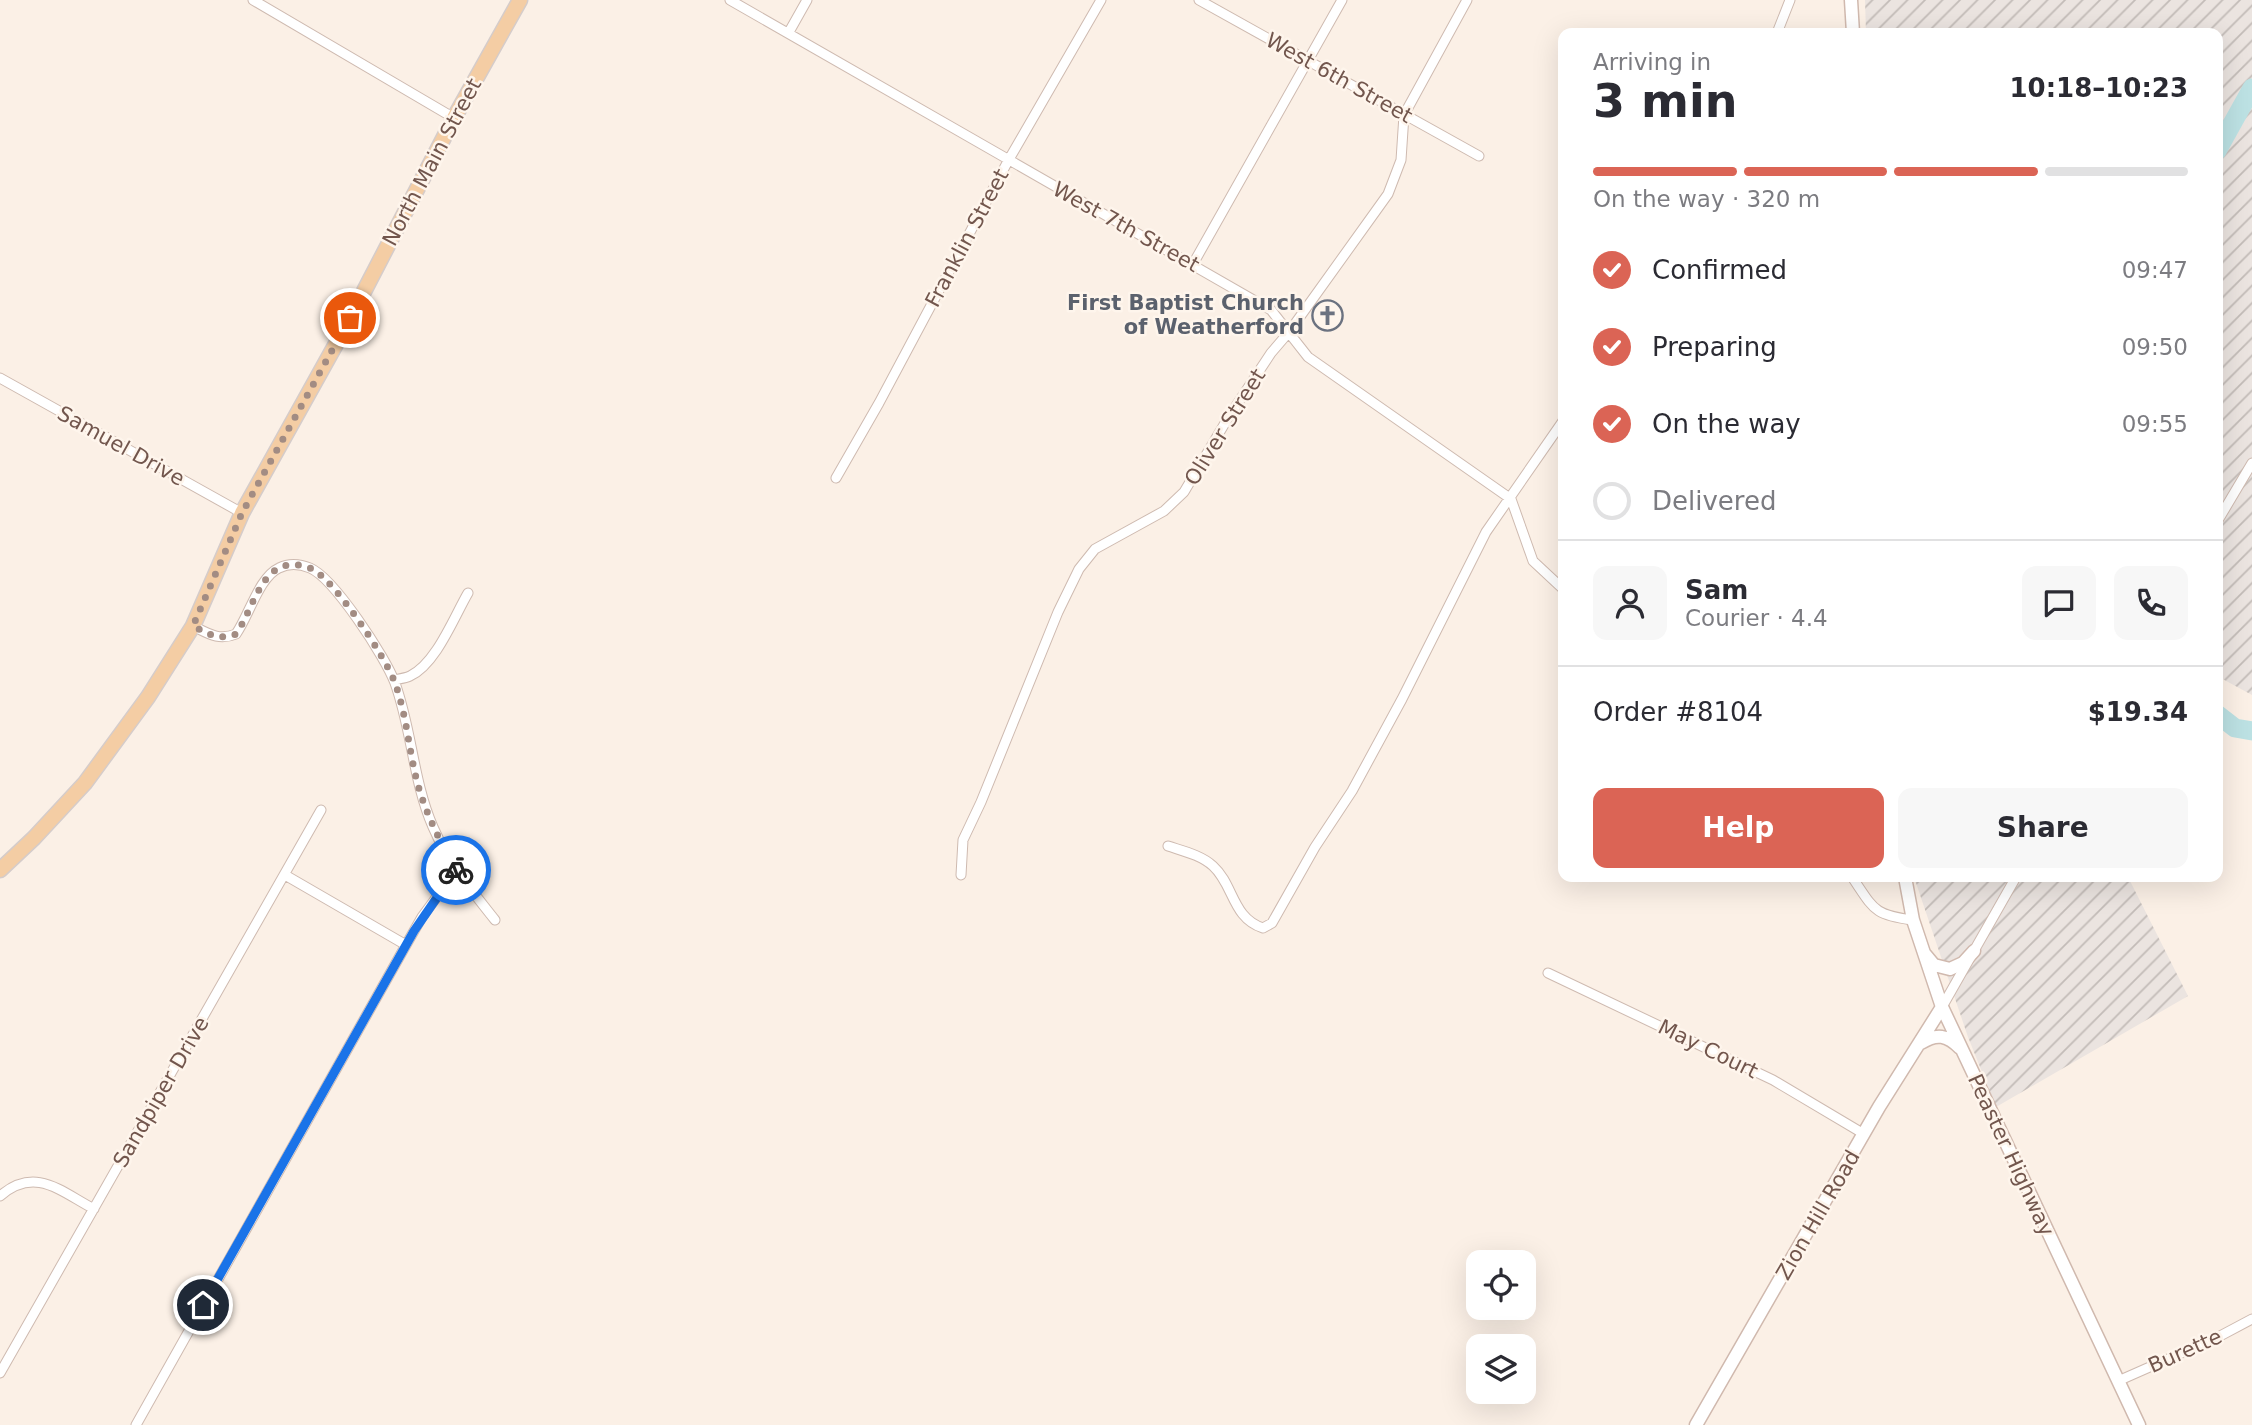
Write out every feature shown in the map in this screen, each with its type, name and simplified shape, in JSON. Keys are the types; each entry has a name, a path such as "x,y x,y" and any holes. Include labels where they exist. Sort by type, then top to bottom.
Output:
{"main road":[{"name":"North Main Street","path":"0,870 85,783 148,697 193,626 242,513 346,326 454,118 520,0"},
{"path":"1851,0 1853,28"},
{"name":"Peaster Highway","path":"1906,882 1913,920 1942,1007 2139,1425"},
{"path":"1922,951 1934,965 1950,970 1963,963 1974,951"},
{"name":"Zion Hill Road","path":"1696,1425 1864,1135 1942,1007"},
{"path":"1918,1045 1931,1036 1942,1037 1952,1040 1961,1049"}],"street":[{"path":"253,0 454,118"},
{"name":"West 7th Street","path":"730,0 1271,310 1308,357 1511,499"},
{"path":"789,32 807,0"},
{"name":"Franklin Street","path":"836,478 1008,161 1101,0"},
{"name":"West 6th Street","path":"1199,0 1479,156"},
{"path":"1193,264 1342,0"},
{"name":"Oliver Street","path":"961,875 963,840 1058,612 1079,569 1095,549 1164,511 1184,492 1271,353 1388,194 1401,159 1404,115 1467,0"},
{"path":"1779,28 1790,0"},
{"name":"Samuel Drive","path":"0,378 242,513"},
{"path":"1168,846 1211,864 1223,877 1242,916 1252,925 1263,928 1272,923 1315,847 1352,791 1402,699 1486,532 1558,427"},
{"path":"2223,512 2252,463"},
{"path":"1511,499 1533,561 1558,584"},
{"path":"193,626 215,637 225,638 236,634 270,574 280,567 294,564 312,569 324,578 372,640 394,680 404,713 419,790 433,828 456,871 495,920"},
{"path":"394,680 411,676 423,667 434,654 468,593"},
{"name":"Sandpiper Drive","path":"0,1373 321,810"},
{"path":"136,1425 405,945 456,871"},
{"path":"285,876 405,945"},
{"path":"1856,882 1871,905 1886,916 1913,920"},
{"path":"1942,1007 2013,882"},
{"name":"May Court","path":"1548,973 1773,1080 1864,1135"},
{"path":"0,1196 12,1186 27,1180 43,1182 94,1209"},
{"name":"Burette","path":"2118,1381 2252,1319"}],"shaded area":[{"path":"1865,0 2252,0 2252,695 2223,679 2223,28 1866,28"},
{"path":"1916,882 2131,882 2188,996 1996,1107 1968,1037"}],"waterway":[{"path":"2223,140 2252,88"},
{"path":"2223,719 2235,728 2252,731"}],"way so far":[{"path":"350,318 242,513 193,626 215,637 225,638 236,634 264,582 280,567 294,564 312,569 324,578 372,640 394,680 404,713 419,790 433,828 456,870"}],"place":[{"name":"First Baptist Church of Weatherford","path":"1327,315"}],"route":[{"path":"203,1305 422,917 456,870"}]}
